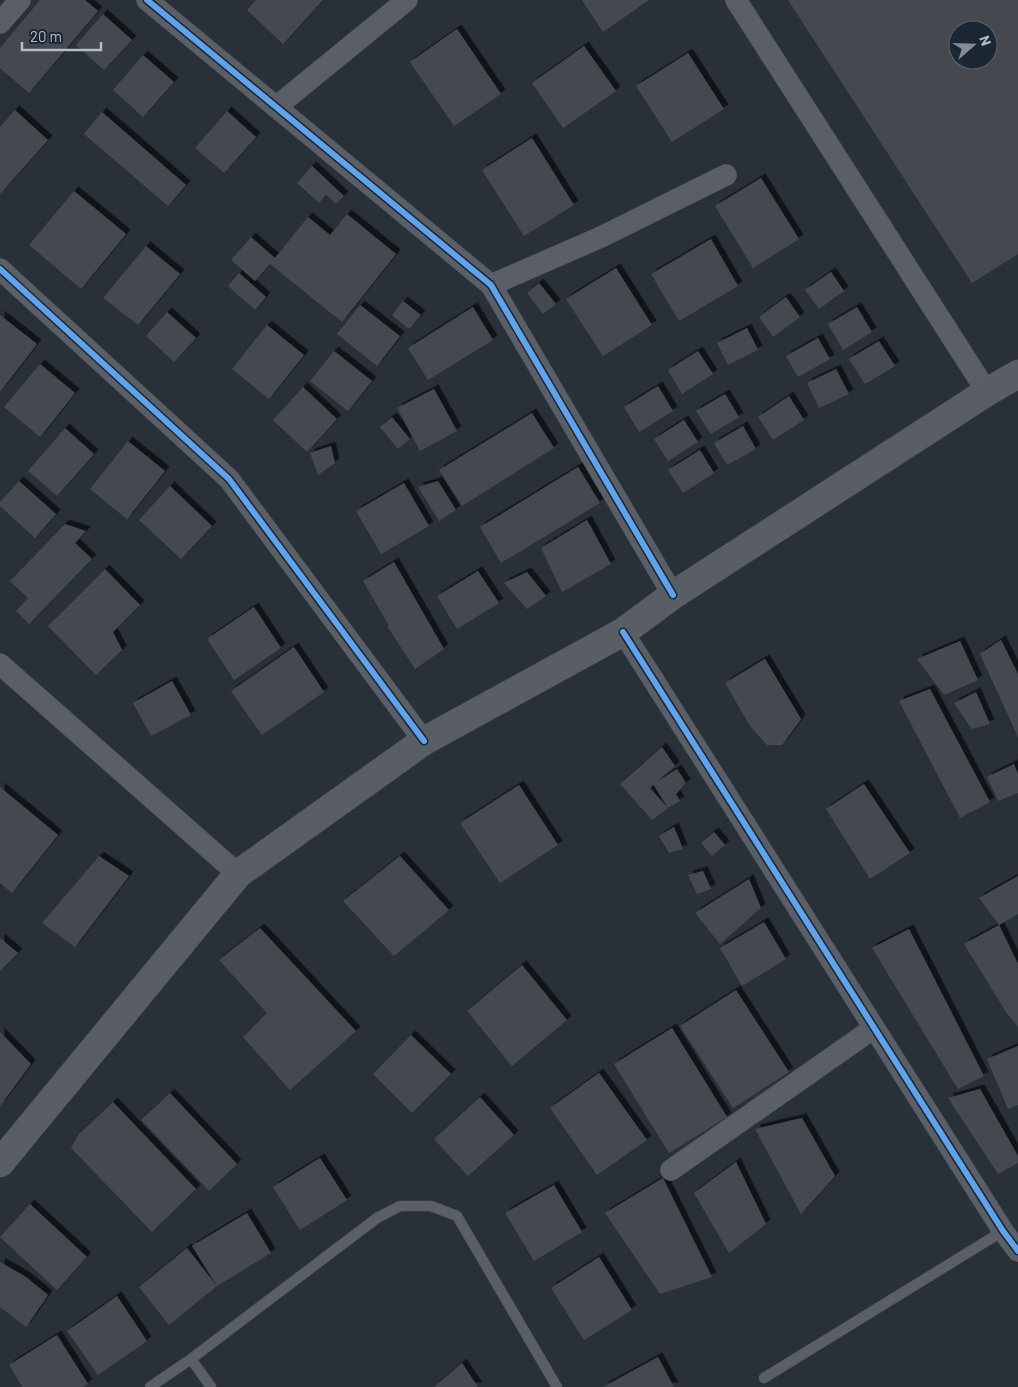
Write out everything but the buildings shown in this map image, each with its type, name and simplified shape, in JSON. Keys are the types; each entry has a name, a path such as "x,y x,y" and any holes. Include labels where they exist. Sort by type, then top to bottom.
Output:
{"main road":[{"path":"0,1163 238,874 424,741 623,632 672,595 987,392 1018,374"}],"street":[{"path":"0,23 20,0"},
{"path":"147,0 491,285 672,595"},
{"path":"276,107 406,0"},
{"path":"736,0 987,392"},
{"path":"491,285 601,237 726,175"},
{"path":"0,269 229,479 424,741"},
{"path":"623,632 1003,1231 1018,1251"},
{"path":"0,664 238,874"},
{"path":"671,1170 874,1028"}],"lane":[{"path":"150,1387 191,1359 377,1218 400,1206 431,1206 457,1216 557,1387"},
{"path":"764,1378 1003,1231"},
{"path":"191,1359 211,1387"}],"cycle path":[{"path":"147,0 491,285 673,595"},
{"path":"0,269 229,479 424,741"},
{"path":"623,632 1003,1231 1018,1251"}]}
